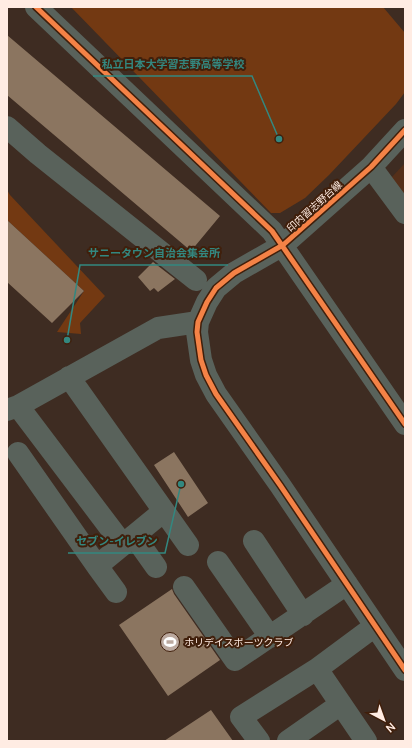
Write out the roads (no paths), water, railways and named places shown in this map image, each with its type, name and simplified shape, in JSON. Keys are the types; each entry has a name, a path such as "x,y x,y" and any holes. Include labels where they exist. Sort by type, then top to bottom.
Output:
{"street":[{"path":"36,7 272,231 405,424"},
{"path":"7,127 38,154 196,280"},
{"name":"印内習志野台線","path":"198,322 207,302 216,288 234,273 283,245 371,167 405,130"},
{"path":"371,167 405,212"},
{"path":"156,567 129,540 13,408 158,328 198,322 197,332 201,360 206,375 216,394 280,485 405,670"},
{"path":"69,377 188,545"},
{"path":"18,453 116,592"},
{"path":"97,566 164,511"},
{"path":"254,541 303,615"},
{"path":"218,562 270,637"},
{"path":"184,587 235,660 347,584"},
{"path":"259,741 241,717 317,668 376,626"},
{"path":"317,668 366,741"},
{"path":"288,741 341,704"}],"place":[{"name":"私立日本大学習志野高等学校","path":"279,139"},
{"name":"サニータウン自治会集会所","path":"67,340"},
{"name":"セブン-イレブン","path":"181,484"},
{"name":"ホリデイスポーツクラブ","path":"170,642"}]}
